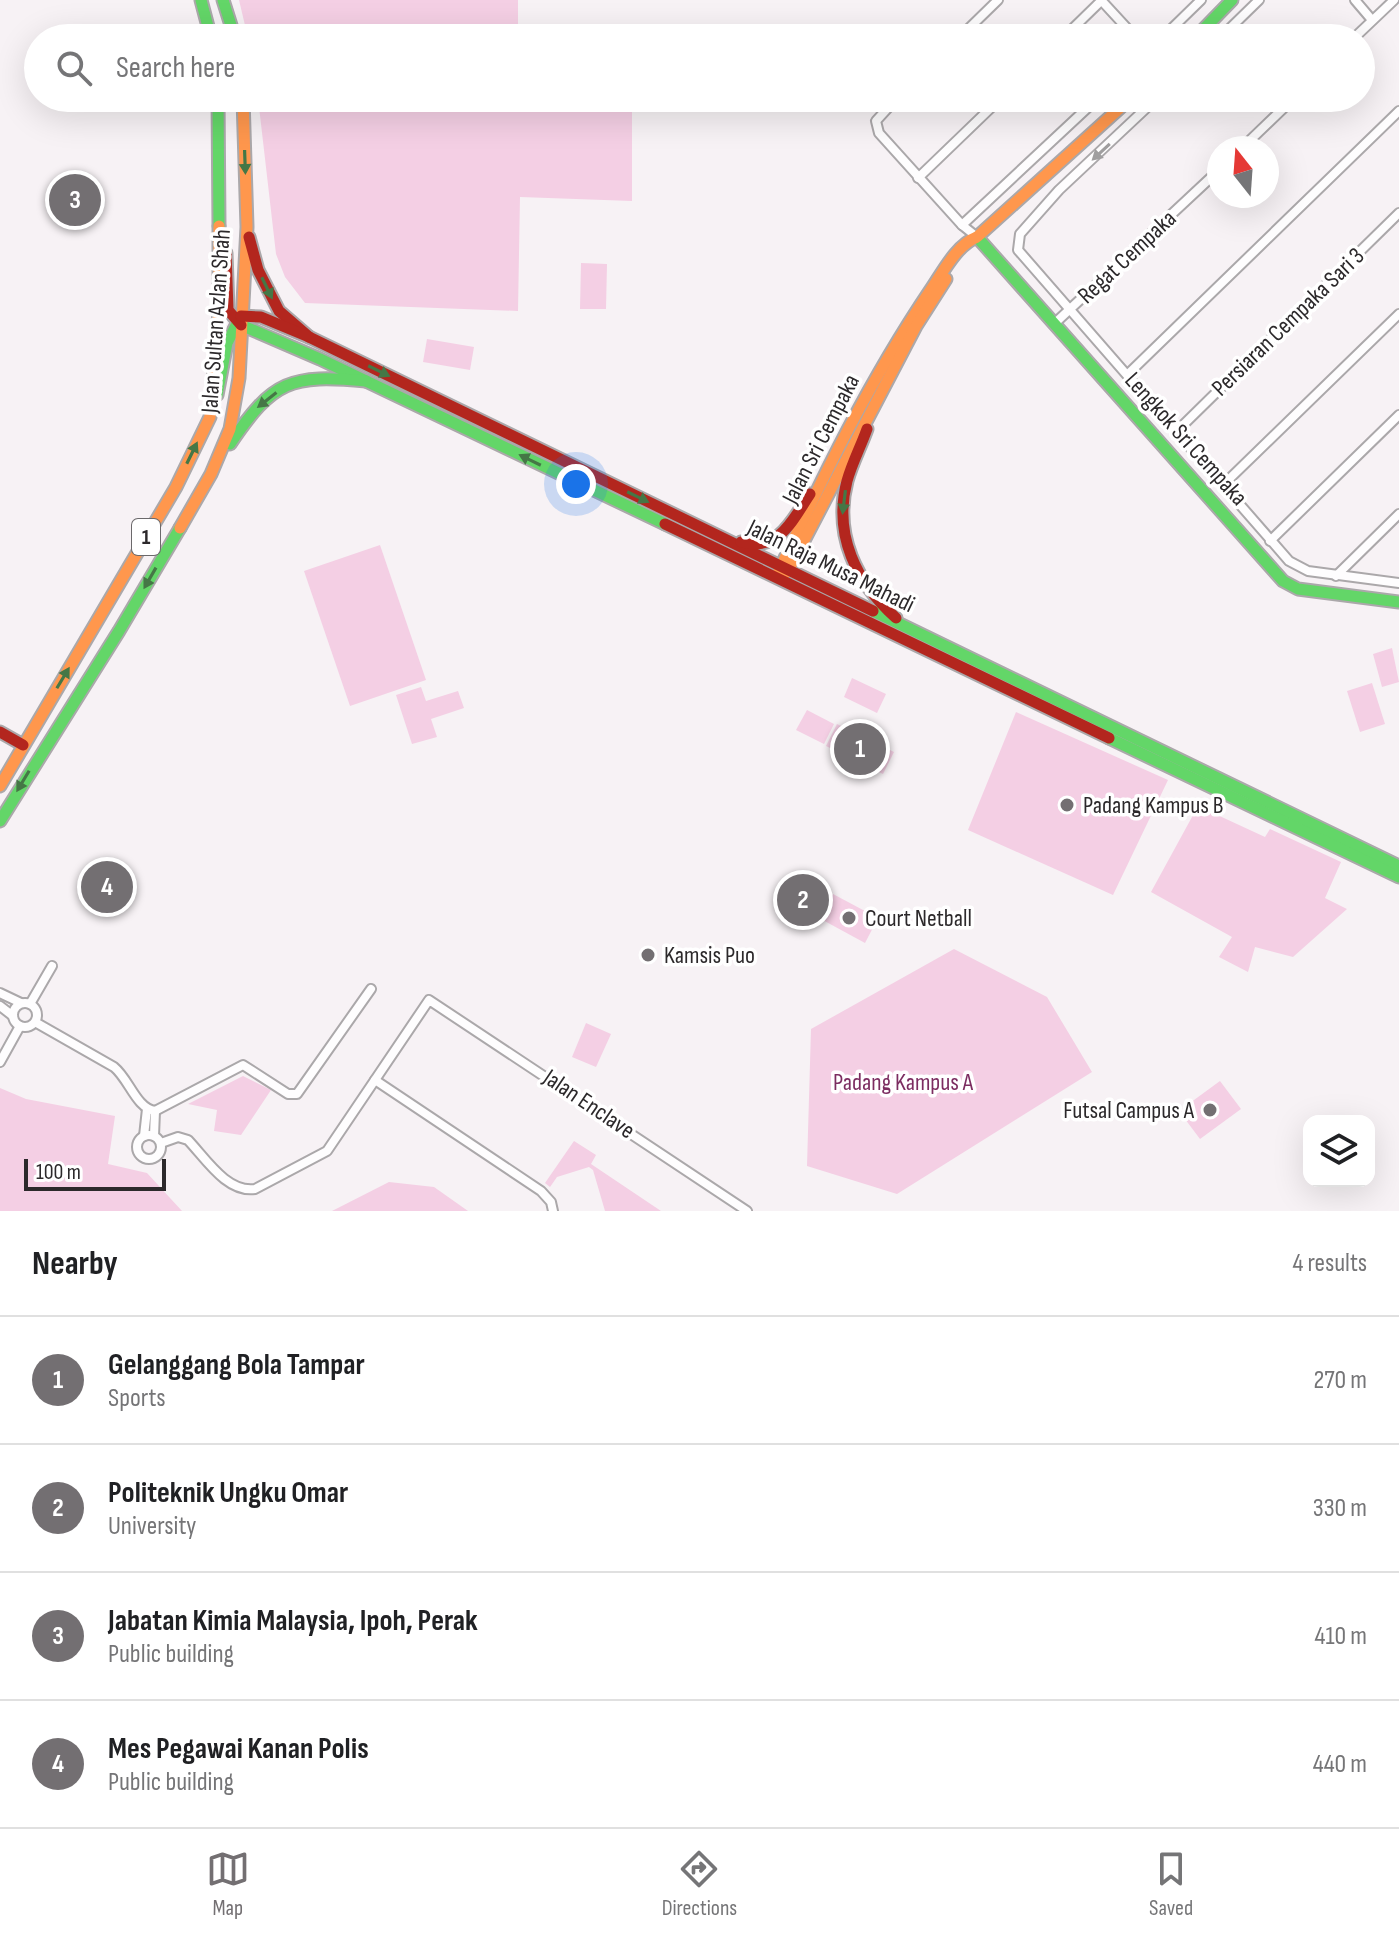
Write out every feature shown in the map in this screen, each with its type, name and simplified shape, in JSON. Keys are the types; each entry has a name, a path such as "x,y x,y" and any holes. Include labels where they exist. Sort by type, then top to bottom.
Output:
{"main road":[{"path":"201,0 207,24"},
{"path":"223,0 231,24"},
{"path":"1209,24 1232,0"},
{"name":"Jalan Sultan Azlan Shah","path":"0,786 176,487 210,417 219,312 218,112"},
{"name":"Jalan Sultan Azlan Shah","path":"0,821 111,645 211,474 230,429 239,378 247,227 243,112"},
{"name":"Jalan Sri Cempaka","path":"782,572 930,303 977,237 1116,112"},
{"path":"210,417 224,371 228,335 240,321 228,310 218,170"},
{"path":"247,227 258,270 268,293 279,311 309,337"},
{"name":"Jalan Sri Cempaka","path":"782,572 825,473 866,396 932,286 969,240 977,237"},
{"name":"Lengkok Sri Cempaka","path":"977,237 1283,581 1298,589 1399,602"},
{"name":"Jalan Raja Musa Mahadi","path":"240,321 261,317 309,337 718,535 782,572 1399,877"},
{"name":"Jalan Raja Musa Mahadi","path":"240,321 909,629 984,671"},
{"path":"211,474 253,411 289,383 319,376 366,381"},
{"path":"876,402 846,484 842,529 856,571 886,610 909,629"},
{"path":"718,535 724,534 747,545 758,546 770,542 788,527 825,473"},
{"name":"Jalan Raja Musa Mahadi","path":"1015,686 1399,866"},
{"path":"0,732 23,745"}],"street":[{"path":"973,24 998,0"},
{"path":"1077,24 1102,0 1123,24"},
{"path":"1176,24 1201,0"},
{"path":"1234,24 1259,0"},
{"path":"1355,0 1372,20"},
{"path":"1368,24 1394,0"},
{"path":"1128,374 1399,111"},
{"path":"882,112 876,127 918,178 977,237"},
{"path":"918,178 986,112"},
{"path":"962,225 1083,112"},
{"path":"1142,112 1059,190 1020,234 1018,250 1270,541 1298,568 1399,583"},
{"path":"1254,136 1279,112"},
{"path":"1045,177 1059,190"},
{"name":"Regat Cempaka","path":"1054,324 1207,181"},
{"name":"Persiaran Cempaka Sari 3","path":"1176,432 1399,213"},
{"path":"1223,485 1399,314"},
{"path":"1270,541 1399,415"},
{"path":"1336,576 1399,514"},
{"path":"13,1016 15,1008 25,1004 52,966"},
{"path":"151,1110 243,1065 288,1094 297,1094 371,989"},
{"path":"0,993 36,1010 35,1022"},
{"name":"Jalan Enclave","path":"375,1080 429,1000 747,1211"},
{"path":"0,1006 20,1026"},
{"path":"35,1022 122,1074 151,1110 153,1138 178,1137 188,1140 233,1186 243,1190 255,1189 327,1151 375,1080 541,1191 551,1202 553,1211"},
{"path":"20,1026 35,1022"},
{"path":"0,1062 20,1026"}],"green space":[{"path":"239,0 518,0 518,24 245,24"},
{"path":"260,112 632,112 632,201 520,197 518,311 305,303 285,277 276,254"},
{"path":"581,263 607,264 606,309 580,309"},
{"path":"427,339 474,347 470,370 423,362"},
{"path":"380,545 426,680 350,706 304,571"},
{"path":"1392,648 1399,682 1382,687 1373,654"},
{"path":"852,678 886,694 877,713 844,697"},
{"path":"1372,683 1385,724 1360,732 1347,691"},
{"path":"421,687 426,701 458,691 464,708 431,719 437,737 412,744 396,695"},
{"path":"807,710 834,724 824,744 796,730"},
{"name":"Padang Kampus B","path":"1016,712 1168,780 1113,895 968,830"},
{"path":"837,724 894,752 883,774 826,746"},
{"path":"1198,806 1265,837 1270,829 1341,862 1325,898 1347,909 1293,957 1255,947 1248,972 1219,957 1232,937 1151,892"},
{"name":"Court Netball","path":"833,894 878,918 865,943 819,918"},
{"name":"Padang Kampus A","path":"954,949 1047,997 1092,1072 897,1194 807,1166 811,1029"},
{"path":"586,1023 611,1034 596,1067 572,1057"},
{"path":"243,1076 271,1090 241,1135 214,1131 217,1110 188,1104"},
{"name":"Futsal Campus A","path":"1220,1081 1241,1109 1200,1139 1179,1111"},
{"path":"0,1088 26,1099 115,1116 108,1164 147,1173 182,1211 0,1211"},
{"path":"574,1141 596,1155 591,1164 661,1211 605,1211 593,1170 589,1167 557,1177 550,1187 545,1183"},
{"path":"389,1182 434,1187 468,1211 332,1211"}],"traffic: fast":[{"path":"201,0 207,24"},
{"path":"223,0 231,24"},
{"path":"1209,24 1232,0"},
{"path":"218,112 219,226"},
{"path":"977,237 1283,581 1298,589 1399,602"},
{"path":"217,395 227,343 241,316"},
{"path":"241,325 320,359 665,524"},
{"path":"230,444 259,406 286,386 319,379 366,381"},
{"path":"0,821 180,528"},
{"path":"873,611 1399,866"},
{"path":"1109,738 1399,877"}],"traffic: slow":[{"path":"180,528 211,474 230,429 239,378 247,227 243,112"},
{"path":"779,571 868,393 950,261 962,246 977,237 1115,112"},
{"path":"0,786 176,487 210,417 219,312 219,226"},
{"path":"783,575 788,571 916,326 946,279"}],"traffic: jam":[{"path":"249,237 258,270 279,311 309,337"},
{"path":"226,253 228,310 241,325"},
{"path":"241,316 261,317 309,337 873,611"},
{"path":"867,429 847,481 843,520 851,556 859,573 896,618"},
{"path":"741,542 765,543 775,538 790,524 810,494"},
{"path":"665,524 1109,738"},
{"path":"0,732 23,745"}],"place":[{"name":"Jabatan Kimia Malaysia, Ipoh, Perak","path":"75,200"},
{"name":"Gelanggang Bola Tampar","path":"860,749"},
{"name":"Padang Kampus B","path":"1067,805"},
{"name":"Mes Pegawai Kanan Polis","path":"107,887"},
{"name":"Politeknik Ungku Omar","path":"803,900"},
{"name":"Court Netball","path":"849,918"},
{"name":"Kamsis Puo","path":"648,955"},
{"name":"Futsal Campus A","path":"1210,1110"}]}
